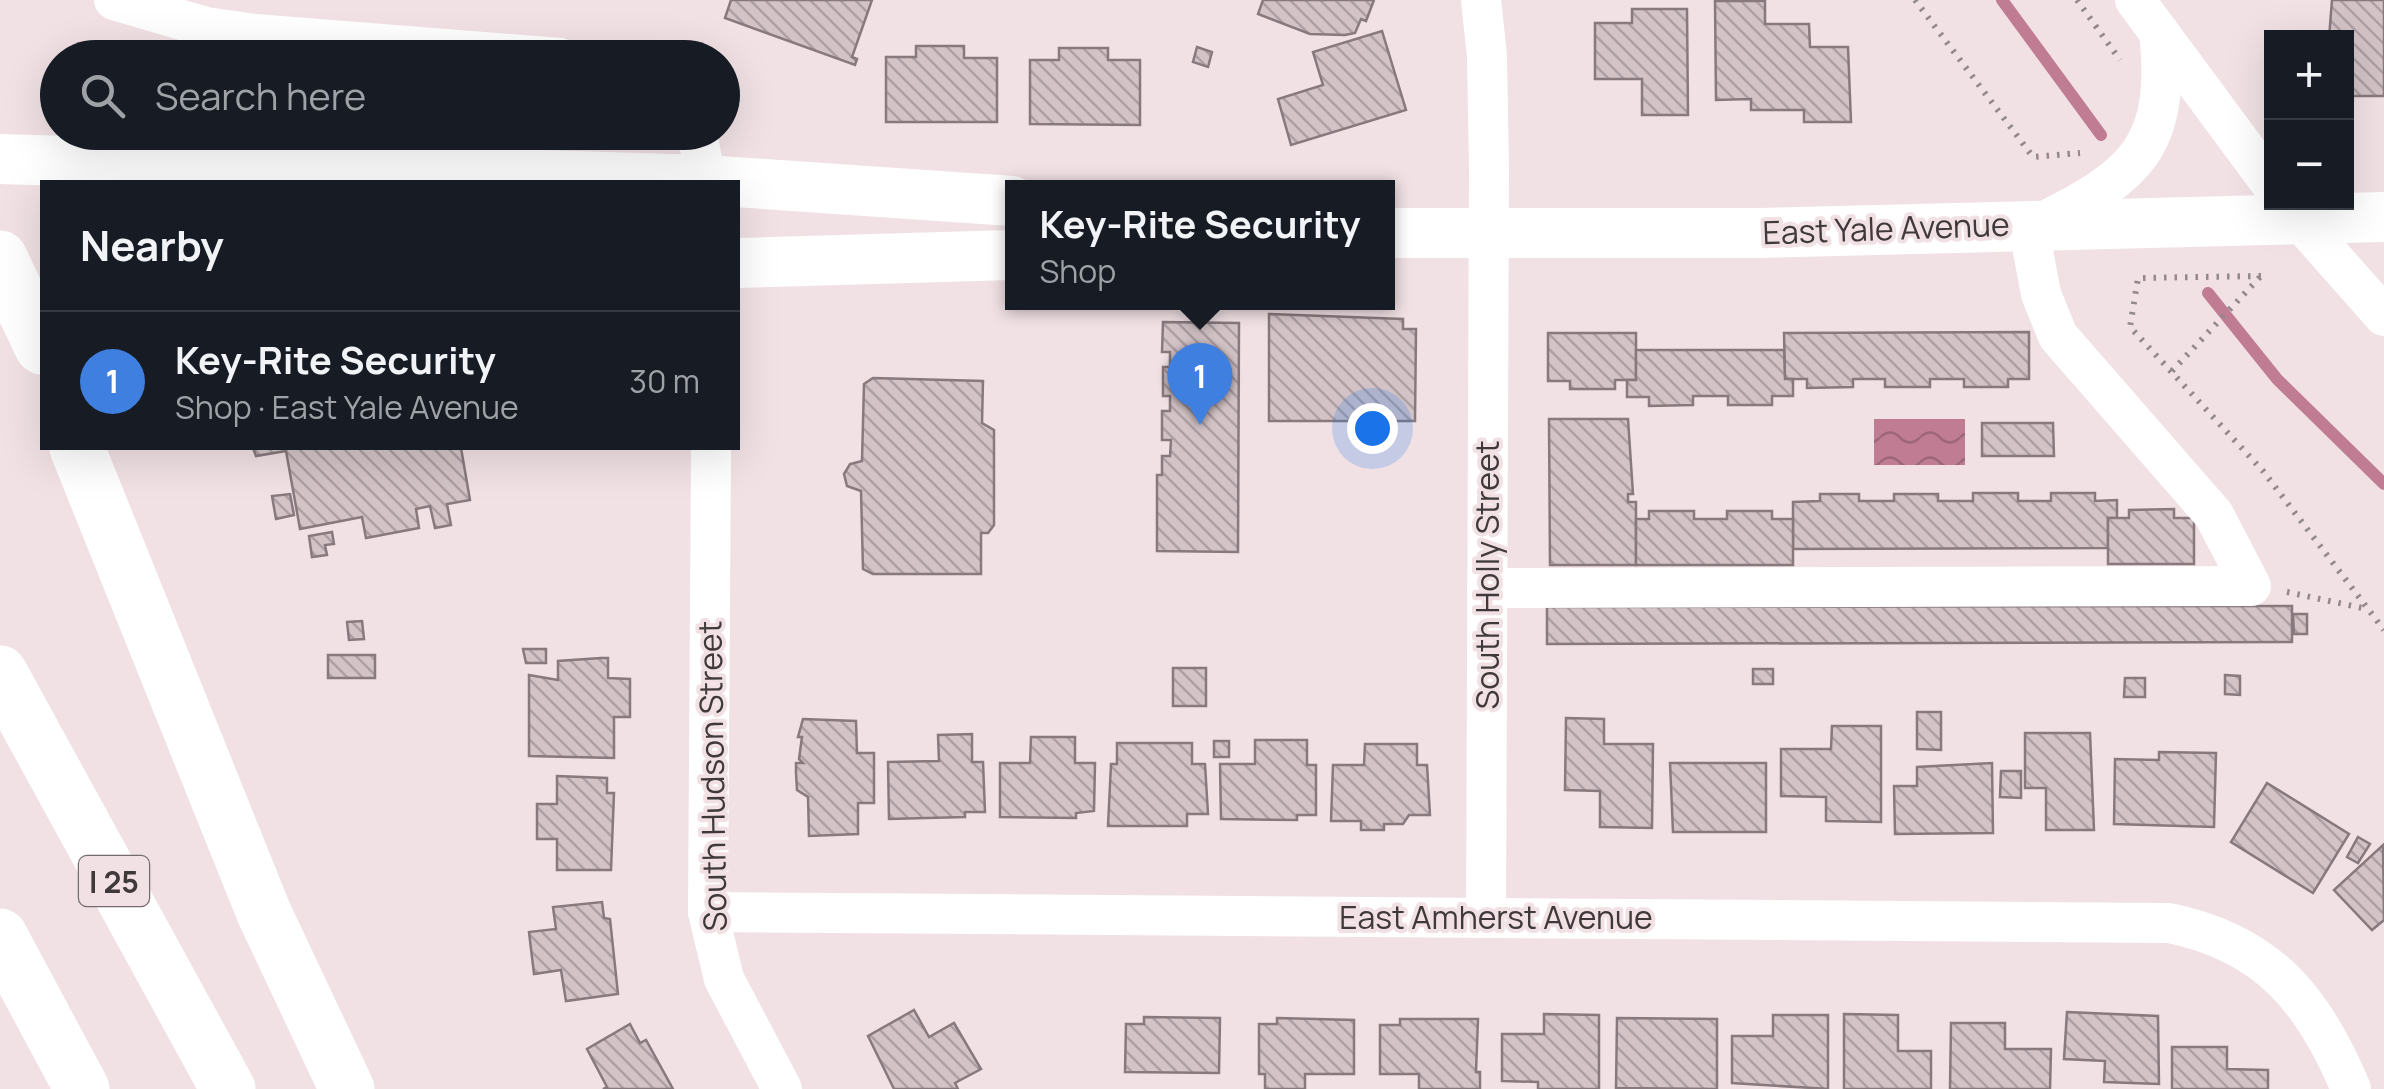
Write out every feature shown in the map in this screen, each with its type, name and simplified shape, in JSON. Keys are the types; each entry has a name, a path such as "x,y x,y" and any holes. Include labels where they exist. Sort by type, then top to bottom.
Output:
{"highway":[{"path":"13,272 40,342"},
{"path":"78,450 264,913 347,1089"},
{"path":"87,450 96,501"},
{"name":"I 25","path":"0,673 228,1089"},
{"path":"0,936 82,1089"}],"main road":[{"path":"0,159 703,165 1005,200"},
{"name":"East Yale Avenue","path":"1395,233 1760,233 2034,224 2264,204"},
{"name":"East Yale Avenue","path":"2337,210 2384,217"},
{"path":"740,264 1005,254"}],"street":[{"path":"114,0 206,27 331,40"},
{"name":"South Holly Street","path":"1480,0 1489,87 1486,918"},
{"path":"2135,0 2264,176"},
{"path":"1487,588 2251,586 2230,540 2200,497 2099,388 2058,336 2040,294 2034,224 2100,193 2144,151 2161,102 2159,32"},
{"path":"2290,210 2384,316"},
{"name":"South Hudson Street","path":"710,450 708,912 724,979 782,1089"},
{"name":"East Amherst Avenue","path":"708,912 2150,921 2212,935 2274,969 2318,1020 2351,1089"}],"path":[{"path":"1916,0 2033,157 2093,152"},
{"path":"2077,0 2130,74"},
{"path":"2172,370 2261,276 2138,278 2130,327 2263,471 2384,630"},
{"path":"2251,586 2367,609"}],"water":[{"path":"1874,419 1965,419 1965,465 1874,465"}],"building":[{"path":"731,0 872,0 852,57 857,59 855,65 725,18"},
{"path":"1263,0 1374,0 1366,21 1361,19 1355,33 1345,35 1310,34 1258,14"},
{"path":"2332,0 2384,0 2384,96 2354,96 2354,30 2330,30"},
{"path":"1715,1 1765,1 1765,24 1809,24 1810,47 1848,47 1851,122 1804,122 1804,110 1751,110 1751,99 1716,100"},
{"path":"1632,9 1687,9 1688,115 1642,115 1642,79 1595,79 1595,23 1632,23"},
{"path":"1382,31 1406,110 1291,145 1278,99 1323,85 1313,52"},
{"path":"916,46 964,46 964,58 997,58 997,122 886,122 886,57 916,57"},
{"path":"1197,47 1212,52 1208,67 1193,62"},
{"path":"1059,48 1108,48 1108,60 1140,60 1140,125 1030,124 1030,60 1059,60"},
{"path":"1269,314 1403,319 1403,329 1416,329 1415,421 1269,421"},
{"path":"1163,322 1239,323 1238,552 1157,551 1157,475 1162,475 1162,456 1170,456 1171,440 1162,440 1162,411 1170,411 1170,396 1163,396 1163,367 1170,367 1170,352 1162,352"},
{"path":"2029,332 2029,379 2008,379 2008,387 1964,387 1964,379 1930,379 1930,387 1885,387 1885,379 1853,379 1853,387 1807,388 1807,379 1785,379 1784,333"},
{"path":"1548,333 1636,333 1636,380 1615,380 1615,389 1570,389 1570,381 1548,381"},
{"path":"1636,350 1784,350 1785,379 1793,379 1793,396 1772,396 1772,405 1728,405 1728,396 1693,396 1693,405 1649,406 1649,397 1627,397 1627,380 1636,380"},
{"path":"873,378 983,381 982,423 994,430 994,525 988,533 981,533 981,574 873,574 863,569 861,491 847,486 844,474 850,464 862,461 864,384"},
{"path":"1549,419 1628,419 1633,494 1628,494 1628,502 1636,502 1636,565 1550,565"},
{"path":"1982,423 2053,423 2054,456 1982,456"},
{"path":"254,450 461,450 470,500 447,504 451,525 435,528 430,506 416,509 419,528 366,538 362,517 300,529 286,451 256,456"},
{"path":"1973,493 2018,493 2018,501 2051,501 2051,493 2095,493 2095,501 2117,500 2117,518 2108,518 2108,548 1793,549 1793,502 1820,501 1820,494 1859,494 1859,501 1894,501 1894,494 1938,494 1938,501 1973,501"},
{"path":"290,494 294,515 276,519 272,496"},
{"path":"2174,509 2174,518 2194,518 2194,564 2108,564 2108,518 2129,518 2129,510"},
{"path":"1649,511 1694,511 1694,519 1727,519 1727,511 1772,511 1772,519 1793,519 1793,565 1636,565 1636,519 1649,519"},
{"path":"332,532 334,544 325,545 327,555 312,557 309,536"},
{"path":"2292,606 2292,642 1547,644 1547,607"},
{"path":"2293,614 2307,614 2307,634 2294,634"},
{"path":"362,621 364,639 349,640 347,622"},
{"path":"523,649 546,649 546,663 526,663"},
{"path":"328,655 375,655 375,678 328,678"},
{"path":"608,658 608,678 630,679 630,717 614,717 614,758 529,756 529,675 558,680 558,661"},
{"path":"1173,668 1206,668 1206,706 1173,706"},
{"path":"1753,669 1773,669 1773,684 1753,684"},
{"path":"2225,675 2240,676 2240,695 2225,694"},
{"path":"2125,678 2145,678 2145,697 2124,697"},
{"path":"1917,712 1941,712 1941,750 1917,749"},
{"path":"1566,718 1604,719 1604,744 1653,744 1652,828 1600,827 1600,791 1565,790"},
{"path":"803,719 856,721 857,753 874,753 874,803 858,803 858,834 809,836 808,797 797,790 796,773 796,763 803,763 799,759 802,737 798,737"},
{"path":"1832,726 1881,726 1881,822 1826,821 1826,797 1781,796 1781,749 1831,749"},
{"path":"2025,733 2090,733 2094,830 2046,830 2046,788 2025,788"},
{"path":"972,734 972,762 983,762 985,812 965,812 965,817 889,819 888,762 939,761 938,735"},
{"path":"1031,737 1075,737 1075,763 1095,763 1094,811 1076,813 1076,818 1000,817 1000,763 1030,763"},
{"path":"1255,740 1307,740 1307,765 1316,765 1316,815 1297,815 1297,820 1221,819 1220,764 1255,764"},
{"path":"1214,741 1229,741 1229,757 1214,757"},
{"path":"1117,743 1192,743 1192,764 1205,764 1208,814 1187,814 1187,826 1108,826 1111,764 1117,764"},
{"path":"1365,744 1417,744 1417,765 1427,765 1430,815 1409,815 1403,824 1384,824 1384,830 1361,830 1361,821 1331,821 1333,765 1364,765"},
{"path":"2159,752 2216,753 2214,827 2114,824 2115,759 2159,760"},
{"path":"1670,763 1766,763 1766,832 1673,832"},
{"path":"1992,763 1993,833 1895,834 1894,786 1917,786 1917,767"},
{"path":"2001,771 2021,771 2021,798 2000,797"},
{"path":"557,776 607,778 607,793 614,793 611,870 557,870 557,839 537,839 537,804 557,804"},
{"path":"2267,783 2349,834 2313,893 2231,842"},
{"path":"2358,837 2370,844 2358,863 2347,857"},
{"path":"2383,845 2384,920 2372,930 2334,890"},
{"path":"602,902 604,918 610,919 618,994 566,1001 561,970 534,974 529,932 556,929 553,907"},
{"path":"914,1010 929,1037 954,1023 981,1069 955,1083 958,1089 894,1089 868,1036"},
{"path":"2067,1012 2158,1016 2159,1084 2104,1082 2105,1061 2064,1059"},
{"path":"1544,1014 1599,1015 1599,1089 1538,1089 1538,1082 1502,1081 1502,1034 1544,1034"},
{"path":"1844,1014 1898,1015 1898,1051 1931,1051 1931,1089 1844,1089"},
{"path":"1773,1015 1828,1015 1828,1089 1732,1083 1732,1036 1773,1036"},
{"path":"1144,1017 1220,1018 1219,1073 1125,1072 1126,1024 1144,1024"},
{"path":"1277,1018 1354,1020 1354,1074 1305,1074 1305,1089 1265,1089 1265,1074 1259,1074 1259,1024 1277,1024"},
{"path":"1617,1018 1717,1019 1717,1089 1616,1088"},
{"path":"1400,1019 1478,1019 1476,1072 1480,1072 1480,1089 1419,1089 1419,1074 1380,1074 1380,1025 1400,1025"},
{"path":"1951,1023 2005,1023 2005,1049 2051,1049 2050,1089 1950,1089"},
{"path":"630,1024 640,1043 646,1040 673,1089 603,1089 607,1087 587,1049"},
{"path":"2172,1047 2227,1047 2227,1069 2268,1070 2268,1089 2172,1089"}],"waterway":[{"path":"2002,0 2101,135"},
{"path":"2208,293 2277,379 2384,484"}],"place":[{"name":"Key-Rite Security","path":"1200,425"}]}
